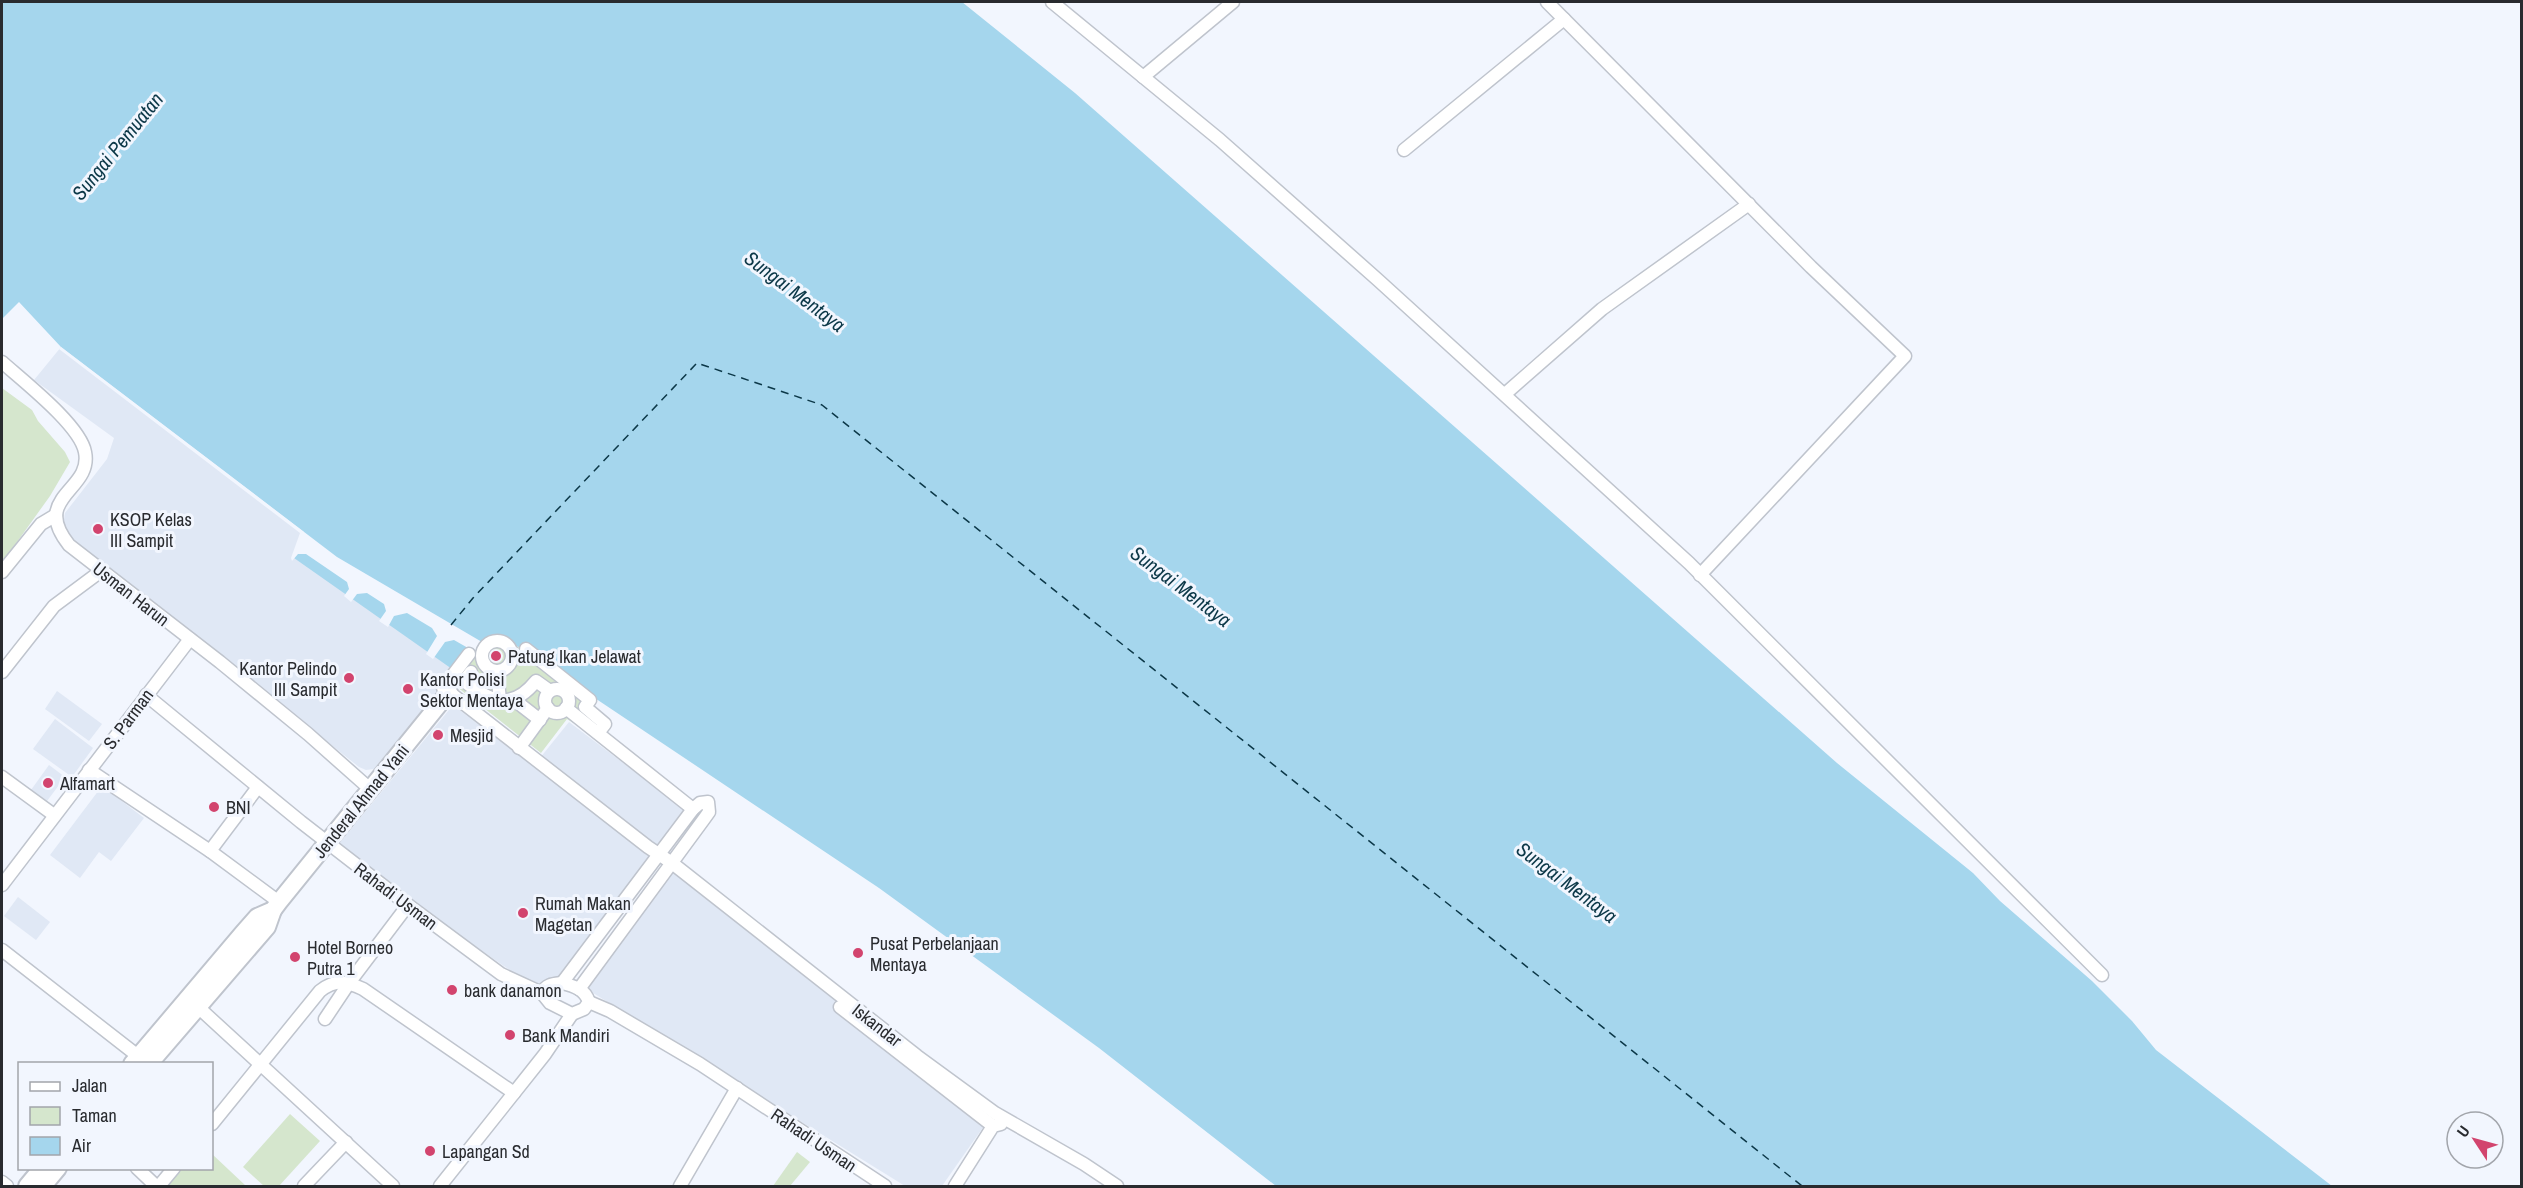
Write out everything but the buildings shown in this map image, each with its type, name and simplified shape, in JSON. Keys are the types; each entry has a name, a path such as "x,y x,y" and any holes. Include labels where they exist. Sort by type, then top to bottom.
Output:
{"highway":[{"name":"Jenderal Ahmad Yani","path":"140,1061 198,1008 267,927 276,906 446,690"},
{"name":"Jenderal Ahmad Yani","path":"140,1061 257,917 276,906"},
{"path":"27,1186 40,1170"},
{"path":"43,1186 56,1170"}],"street":[{"path":"1052,2 1220,140 1505,394 1700,574 2102,975"},
{"path":"1143,77 1233,2"},
{"path":"1547,2 1811,267 1905,356 1700,574"},
{"path":"1404,150 1564,19"},
{"path":"1505,394 1602,309 1749,204"},
{"path":"2,362 48,403 78,436 85,450 86,462 56,515 41,524 2,572"},
{"name":"Usman Harun","path":"56,515 59,532 69,545 300,728 370,789"},
{"path":"2,672 54,606 101,571"},
{"name":"S. Parman","path":"2,885 190,639"},
{"path":"526,649 590,700 585,708 605,723 598,733"},
{"path":"446,690 470,654"},
{"path":"471,672 464,681 481,695 507,700 540,720"},
{"path":"497,672 507,700"},
{"path":"507,700 524,693 536,681 550,691"},
{"path":"558,689 565,692 568,699 566,708 559,712 548,708 545,701 550,691 558,689"},
{"name":"Iskandar","path":"446,690 917,1056 1010,1123 1084,1164 1111,1185"},
{"name":"Rahadi Usman","path":"146,695 327,843 408,905 501,974 542,993 550,1003 572,1014"},
{"path":"519,748 548,708"},
{"path":"566,708 693,810"},
{"path":"90,770 210,851 276,906"},
{"path":"2,777 54,815"},
{"path":"210,851 258,787"},
{"path":"562,983 693,810 700,803 708,802 709,812 579,988"},
{"name":"Iskandar","path":"670,866 739,928 993,1126"},
{"path":"325,1019 349,982 408,905"},
{"path":"2,950 140,1061"},
{"path":"213,1123 320,991 336,982 349,982 363,989 514,1093"},
{"path":"440,1186 553,1043 572,1014 584,1009 589,1002 579,988 562,983 550,985 542,993"},
{"name":"Rahadi Usman","path":"589,1002 610,1011 737,1088 885,1186"},
{"path":"198,1008 393,1186"},
{"path":"680,1186 737,1088"},
{"path":"955,1186 993,1126 1010,1123"},
{"path":"304,1186 346,1142"},
{"path":"139,1170 157,1186 172,1170"},
{"path":"2,1182 7,1186"}],"shaded area":[{"path":"61,347 337,557 482,642 450,684 437,692 374,769 366,770 359,767 69,536 63,525 65,513 107,459 114,438 34,380"},
{"path":"57,691 102,724 89,741 45,709"},
{"path":"453,705 651,856 560,977 540,984 514,973 398,893 338,845"},
{"path":"55,719 93,748 72,777 33,749"},
{"path":"569,722 684,809 656,849 540,758"},
{"name":"Alfamart","path":"49,765 65,777 47,801 31,790"},
{"path":"102,786 144,818 111,861 99,852 80,878 50,855"},
{"path":"672,871 991,1116 942,1186 905,1186 585,988"},
{"path":"18,897 50,922 36,940 4,916"}],"green space":[{"path":"2,388 32,410 38,421 65,452 70,462 50,496 2,563"},
{"path":"497,636 505,638 594,699 575,724 567,719 541,753 452,683 477,648 483,642"},
{"path":"290,1114 320,1141 279,1186 264,1186 243,1167"},
{"path":"797,1152 810,1162 790,1186 773,1186"},
{"path":"213,1155 246,1186 166,1185 180,1170 213,1170"}],"water":[{"path":"2,2 962,2 1075,93 1837,763 1973,873 2000,901 2092,981 2132,1021 2156,1050 2332,1186 1276,1186 1099,1048 879,888 505,638 490,639 473,655 452,669 294,558 304,532 61,347 19,302 2,319"}],"pier":[{"path":"61,347 337,557 482,642 475,652 454,640 445,642 433,659 426,654 437,636 432,628 407,613 394,616 388,627 379,621 386,611 384,604 367,593 357,594 351,602 344,596 349,589 347,582 306,554 298,554 292,561 300,533 59,349"}],"ferry route":[{"path":"451,625 473,598 697,363 822,405 1802,1186"}],"place":[{"name":"KSOP Kelas III Sampit","path":"98,529"},
{"name":"Patung Ikan Jelawat","path":"496,656"},
{"name":"Kantor Pelindo III Sampit","path":"349,678"},
{"name":"Kantor Polisi Sektor Mentaya","path":"408,689"},
{"name":"Mesjid","path":"438,735"},
{"name":"Alfamart","path":"48,783"},
{"name":"BNI","path":"214,807"},
{"name":"Rumah Makan Magetan","path":"523,913"},
{"name":"Pusat Perbelanjaan Mentaya","path":"858,953"},
{"name":"Hotel Borneo Putra 1","path":"295,957"},
{"name":"bank danamon","path":"452,990"},
{"name":"Bank Mandiri","path":"510,1035"},
{"name":"Lapangan Sd","path":"430,1151"}],"water label":[{"name":"Sungai Pemuatan","path":"117,146"},
{"name":"Sungai Mentaya","path":"795,291"},
{"name":"Sungai Mentaya","path":"1181,586"},
{"name":"Sungai Mentaya","path":"1567,882"}]}
